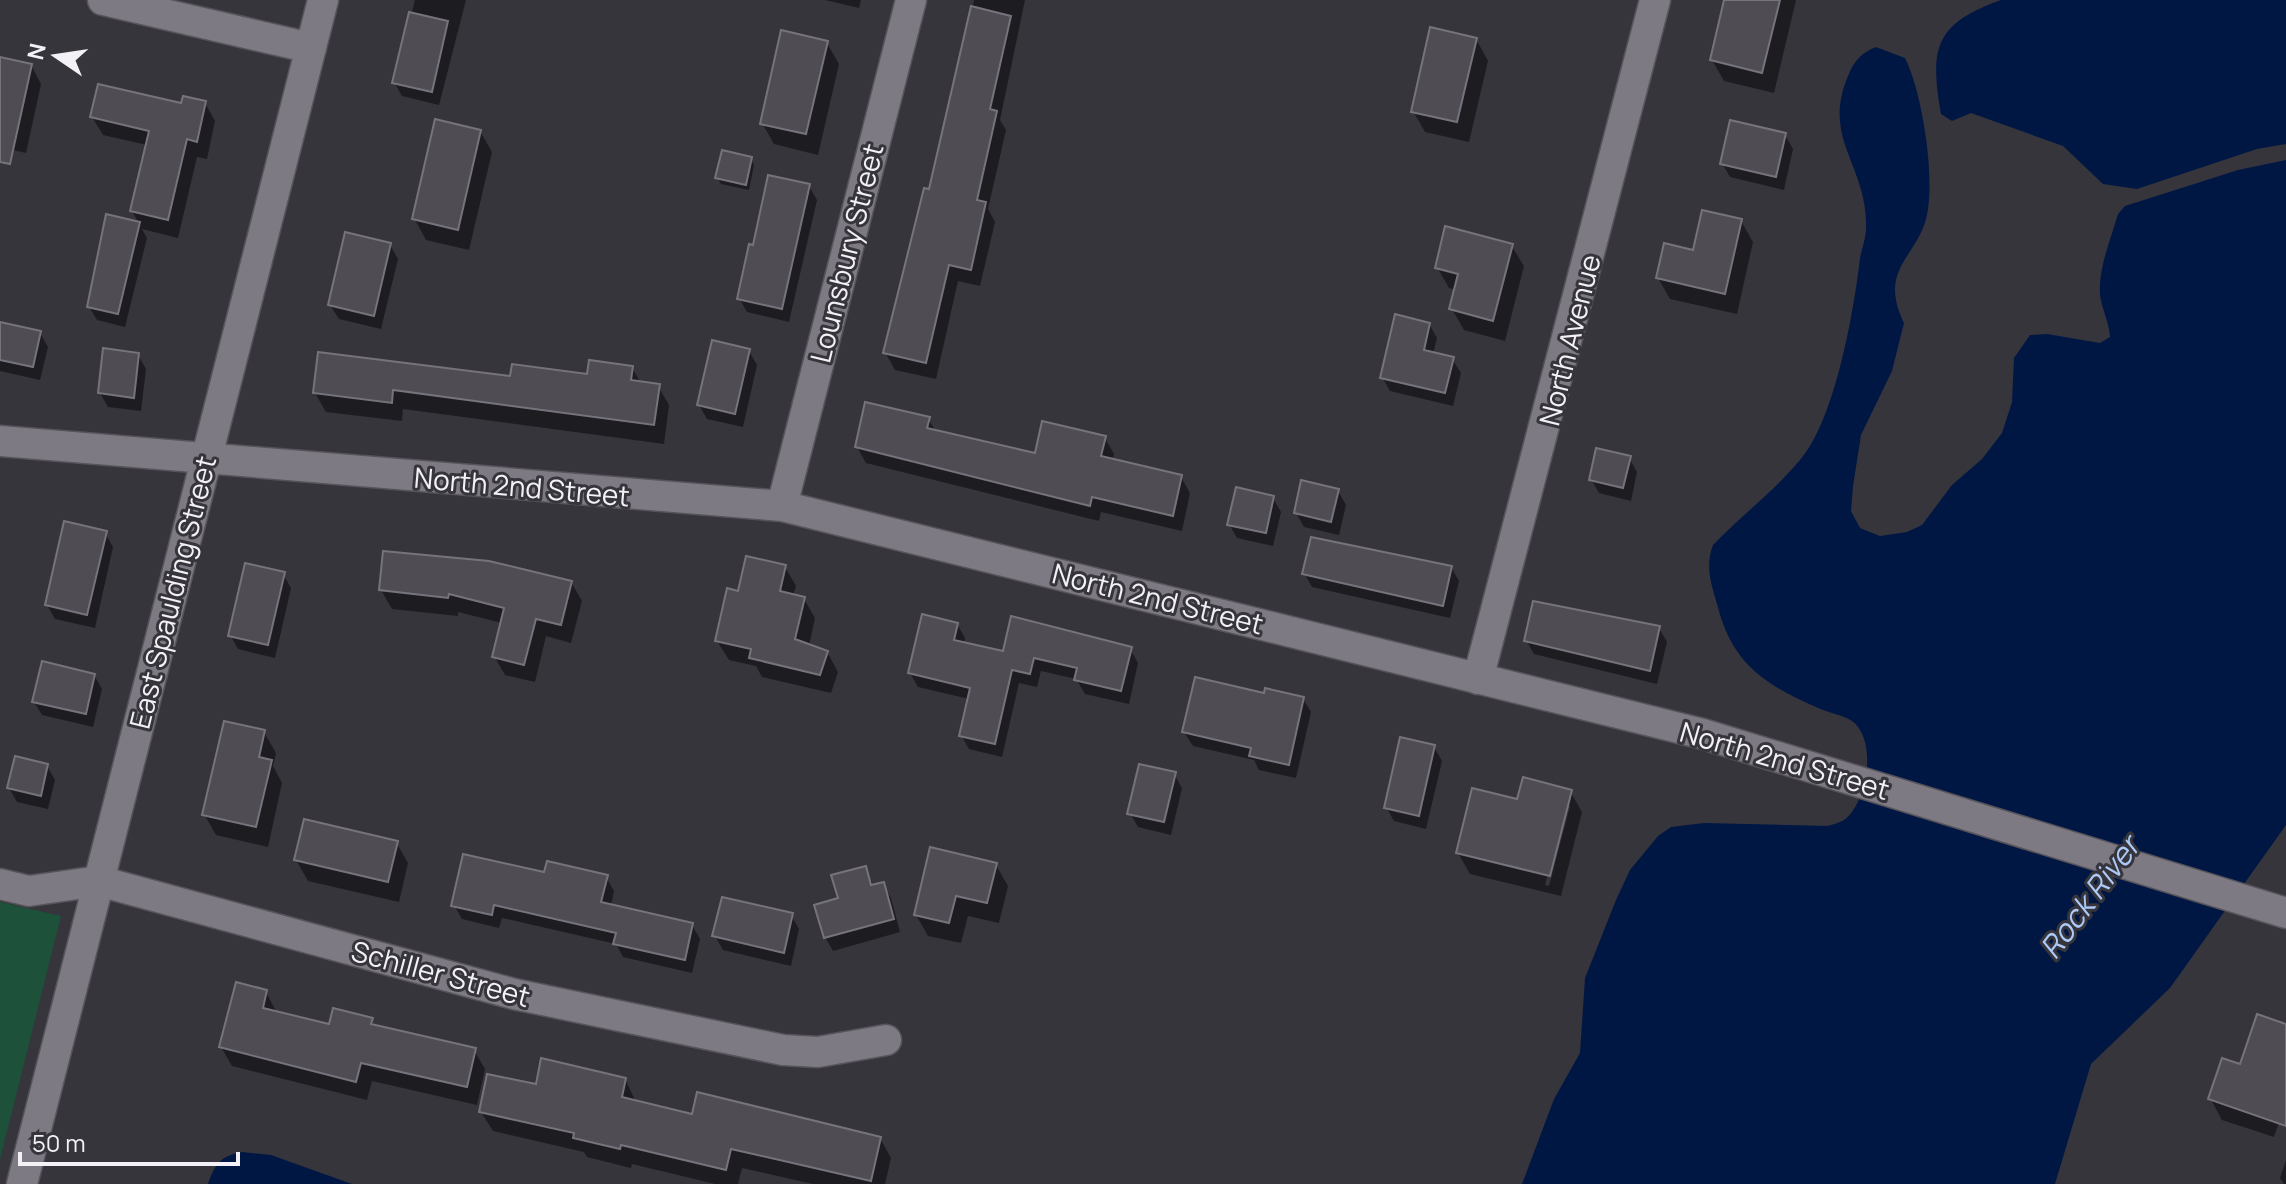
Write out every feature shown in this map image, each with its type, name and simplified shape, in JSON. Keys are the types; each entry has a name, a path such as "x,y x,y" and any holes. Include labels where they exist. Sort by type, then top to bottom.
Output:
{"street":[{"path":"103,0 311,48"},
{"name":"East Spaulding Street","path":"22,1184 323,0"},
{"name":"Lounsbury Street","path":"782,506 911,0"},
{"name":"North Avenue","path":"1478,679 1655,0"},
{"name":"North 2nd Street","path":"0,441 782,506 1703,734 2272,908"},
{"name":"Schiller Street","path":"0,884 29,891 99,881 514,994 783,1050 818,1052 886,1040"}],"green space":[{"path":"0,902 61,916 0,1159"}],"water":[{"path":"2001,0 2286,0 2286,144 2257,149 2137,189 2103,184 2063,146 1971,113 1952,121 1941,114 1936,73 1941,42 1961,19"},
{"name":"Rock River","path":"1876,47 1905,58 1917,90 1929,174 1928,209 1924,225 1903,262 1895,287 1904,323 1892,371 1861,435 1853,486 1851,511 1860,528 1880,536 1907,532 1922,525 1952,485 1982,459 2002,433 2012,402 2014,358 2030,335 2047,334 2100,343 2110,337 2100,295 2101,274 2118,214 2125,206 2238,170 2286,160 2286,825 2170,988 2091,1064 2055,1184 1522,1184 1554,1099 1580,1053 1585,978 1630,870 1658,836 1671,827 1704,823 1829,826 1844,820 1852,812 1863,787 1867,757 1860,730 1852,721 1799,699 1753,670 1741,657 1723,625 1709,567 1713,545 1800,460 1812,442 1833,392 1848,335 1866,228 1865,206 1842,136 1841,98 1856,62"},
{"path":"242,1152 271,1155 352,1184 208,1184 219,1162"}],"building":[{"path":"1724,0 1780,0 1762,73 1710,60"},
{"path":"971,6 1011,16 990,109 997,111 977,200 986,202 971,270 949,265 926,363 883,353 924,188 929,189"},
{"path":"409,12 448,21 432,92 392,83"},
{"path":"1430,27 1477,38 1457,122 1411,112"},
{"path":"781,30 828,41 806,134 760,124"},
{"path":"0,57 32,64 10,164 0,162"},
{"path":"98,84 181,103 183,96 206,101 197,142 187,139 168,220 130,211 149,131 90,117"},
{"path":"435,119 481,130 458,230 412,219"},
{"path":"1730,120 1786,133 1776,177 1720,164"},
{"path":"722,150 752,157 746,185 715,178"},
{"path":"768,175 810,184 782,309 737,299 749,244 753,245"},
{"path":"1702,210 1742,219 1725,294 1656,278 1664,243 1693,250"},
{"path":"106,214 140,222 118,314 87,307"},
{"path":"1445,226 1513,244 1493,321 1449,309 1458,274 1435,268"},
{"path":"345,232 391,243 374,316 328,305"},
{"path":"1395,314 1430,323 1424,350 1454,357 1445,393 1380,378"},
{"path":"0,322 41,331 33,367 0,360"},
{"path":"712,340 750,349 735,414 697,405"},
{"path":"103,348 139,353 134,398 98,393"},
{"path":"318,352 510,376 512,364 587,374 589,360 633,366 631,380 660,384 654,425 393,390 392,403 313,393"},
{"path":"865,402 930,417 927,428 1035,453 1042,421 1106,436 1101,456 1182,475 1173,516 1092,497 1090,506 855,447"},
{"path":"1596,448 1631,456 1623,488 1589,480"},
{"path":"1301,480 1339,489 1331,522 1294,513"},
{"path":"1236,487 1274,496 1266,533 1227,525"},
{"path":"64,521 107,531 87,615 45,605"},
{"path":"1311,537 1452,566 1443,606 1302,574"},
{"path":"383,551 489,561 572,581 561,625 536,619 524,665 492,657 504,608 449,594 448,598 379,590"},
{"path":"746,556 786,565 780,591 805,597 795,639 828,651 820,675 749,658 751,649 715,641 727,588 738,591"},
{"path":"245,563 285,572 268,645 228,636"},
{"path":"1533,601 1660,626 1650,671 1524,641"},
{"path":"922,614 958,623 954,640 1003,651 1011,616 1132,647 1121,691 1074,680 1077,668 1034,658 1030,674 1012,670 995,744 959,736 970,688 908,673"},
{"path":"42,661 95,674 86,714 32,702"},
{"path":"1195,677 1264,693 1265,688 1304,697 1289,765 1249,756 1251,748 1182,732"},
{"path":"224,721 265,730 259,757 272,760 256,827 202,815"},
{"path":"1400,737 1435,745 1419,816 1384,808"},
{"path":"15,756 48,764 41,796 7,788"},
{"path":"1139,764 1176,772 1164,822 1127,814"},
{"path":"1523,777 1572,790 1550,876 1456,853 1472,788 1517,799"},
{"path":"304,819 398,841 388,882 294,860"},
{"path":"930,847 997,863 987,903 956,896 949,923 914,915"},
{"path":"463,854 544,872 547,861 608,875 601,902 693,923 685,960 613,944 616,933 494,905 492,915 451,906"},
{"path":"866,866 871,885 884,882 894,919 824,938 814,905 838,898 831,875"},
{"path":"722,897 793,913 784,953 712,936"},
{"path":"236,982 267,990 263,1008 329,1024 333,1008 373,1018 371,1024 476,1048 467,1087 361,1063 356,1082 219,1047"},
{"path":"2257,1014 2286,1024 2286,1126 2208,1099 2222,1058 2240,1064"},
{"path":"541,1058 626,1078 622,1097 692,1114 697,1092 881,1137 871,1181 731,1149 726,1170 621,1145 620,1149 573,1138 574,1133 479,1112 487,1074 536,1084"}]}
